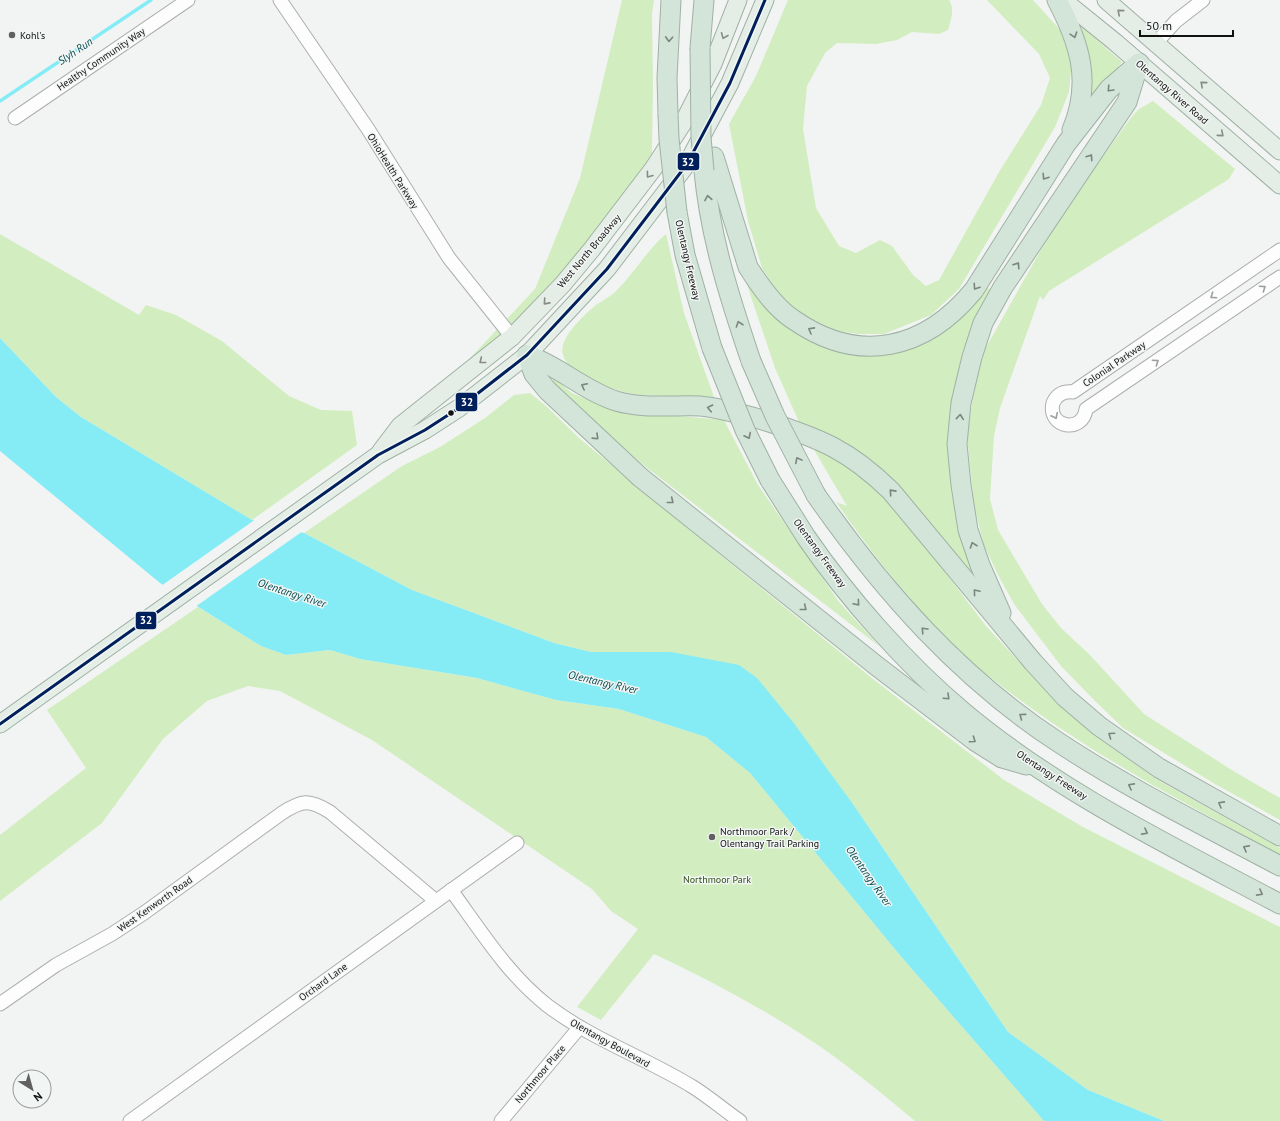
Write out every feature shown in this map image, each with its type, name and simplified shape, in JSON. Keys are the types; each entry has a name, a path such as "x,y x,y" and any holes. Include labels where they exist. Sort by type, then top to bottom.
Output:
{"highway":[{"name":"Olentangy Freeway","path":"671,0 667,78 669,139 677,212 685,255 712,348 745,430 770,480 807,538 846,590 902,654 962,711 1039,769 1125,821 1280,904"},
{"path":"704,0 700,48 701,137 709,164 748,267 756,281 793,320 822,336 847,343 870,346 894,344 927,332 940,324 964,303 974,290 1066,144 1109,89 1138,63"},
{"path":"1057,0 1073,32 1082,72 1082,97 1066,144"},
{"path":"1010,632 980,565 968,530 957,444 961,403 972,357 983,323 1003,287 1127,102 1138,63"},
{"path":"709,164 717,248 724,278 751,361 775,416 816,495 852,545 897,601 954,660 983,686 1058,742 1122,781 1280,866"},
{"path":"527,355 546,362 568,378 616,401 656,405 702,406 748,416 828,443 850,456 873,474 891,491 1010,632 1032,662 1065,697 1099,726 1159,768 1280,836"},
{"path":"527,355 534,374 547,390 640,477 878,667 975,741 1002,758 1039,769"}],"main road":[{"name":"West North Broadway","path":"378,455 400,426 512,337 592,249 653,169 683,123 713,64 738,0"},
{"name":"West North Broadway","path":"0,724 163,610 378,455 425,430 453,412 527,355 607,269 687,164 730,83 764,0"},
{"name":"Olentangy River Road","path":"1063,0 1280,185"},
{"path":"1106,0 1280,151"},
{"path":"1138,63 1156,43"},
{"path":"512,337 527,355"}],"street":[{"name":"Healthy Community Way","path":"15,118 188,0"},
{"name":"OhioHealth Parkway","path":"280,0 368,129 449,258 512,337"},
{"path":"1156,43 1176,21 1202,0"},
{"name":"Colonial Parkway","path":"1280,250 1073,392 1065,392 1059,395 1053,403 1054,417 1058,422 1064,425 1071,426 1078,423 1085,416 1086,409 1280,277"},
{"name":"West Kenworth Road","path":"0,1004 56,965 138,918 294,805 308,802 319,805 330,812 436,901"},
{"name":"Orchard Lane","path":"130,1121 517,843"},
{"name":"Olentangy Boulevard","path":"452,890 519,981 547,1006 579,1028 694,1087 740,1121"},
{"name":"Northmoor Place","path":"501,1121 579,1028"}],"green space":[{"path":"622,0 654,0 652,14 652,153 632,186 570,263 542,295 511,327 458,371 535,289 580,178"},
{"path":"788,0 949,0 951,3 952,15 948,30 939,34 912,32 897,40 876,44 837,43 825,53 807,86 803,129 816,208 839,246 856,253 880,240 892,246 913,275 926,286 939,280 999,172 1041,105 1050,78 1039,54 987,0 1033,0 1063,33 1072,61 1069,92 1055,127 959,289 931,315 884,334 859,334 838,331 812,321 790,306 776,291 762,268 748,221 729,124 756,76"},
{"path":"1082,27 1122,62 1086,108 1081,33"},
{"path":"1153,101 1235,169 1229,179 1049,291 1043,300 1040,296 1000,408 994,436 990,499 998,530 1042,604 1061,628 1089,654 1144,714 1235,772 1280,798 1280,820 1215,784 1123,728 1095,701 1061,666 1014,604 984,545 974,506 967,435 975,386 985,349 1042,248 1074,196 1133,115 1139,109"},
{"path":"0,234 139,315 146,305 176,315 222,341 289,396 321,410 352,411 357,445 252,520 81,417 56,397 0,338"},
{"path":"666,234 684,313 714,397 641,395 619,390 605,386 579,373 569,365 563,355 563,345 565,340 577,323 596,305 616,291 659,240"},
{"path":"745,279 815,342 932,338 965,315 986,286 992,291 949,432 952,497 967,550 981,583 842,443 799,422 775,368"},
{"path":"555,379 572,393 611,410 724,420 758,485 839,602 879,646 646,467 580,412 551,381"},
{"path":"530,393 546,406 579,438 692,532 873,679 1004,780 1083,827 1280,927 1280,1121 1164,1121 1088,1090 1008,1032 855,807 671,652 591,652 554,643 412,590 304,533 402,466 440,447 485,418 514,395"},
{"path":"810,443 834,455 862,476 894,505 986,626 1035,679 1101,740 1156,779 1280,848 1280,855 1175,798 1073,737 1040,715 983,672 951,644 887,571 836,502 847,506"},
{"name":"Northmoor Park","path":"198,607 261,646 286,655 330,650 360,659 477,678 556,700 619,709 706,737 750,773 898,953 1044,1121 915,1121 847,1066 768,1013 654,954 601,1020 577,1007 638,929 611,911 592,889 372,740 280,691 248,686 207,701 163,739 102,823 0,901 0,835 86,768 47,710"}],"water":[{"name":"Olentangy River","path":"0,338 56,397 81,417 252,520 304,533 412,590 554,643 591,652 671,652 739,665 757,678 793,722 855,807 1008,1032 1088,1090 1164,1121 1044,1121 898,953 750,773 706,737 619,709 556,700 477,678 360,659 330,650 286,655 261,646 160,583 0,451"}],"pier":[{"path":"256,519 303,531 195,607 161,586"}],"waterway":[{"name":"Slyh Run","path":"0,101 151,0"}],"transit line":[{"name":"32","path":"0,724 378,455 425,430 459,408 527,355 607,269 687,164 730,83 765,0"}],"place":[{"name":"Kohl's","path":"12,35"},
{"name":"Northmoor Park / Olentangy Trail Parking","path":"712,837"}]}
